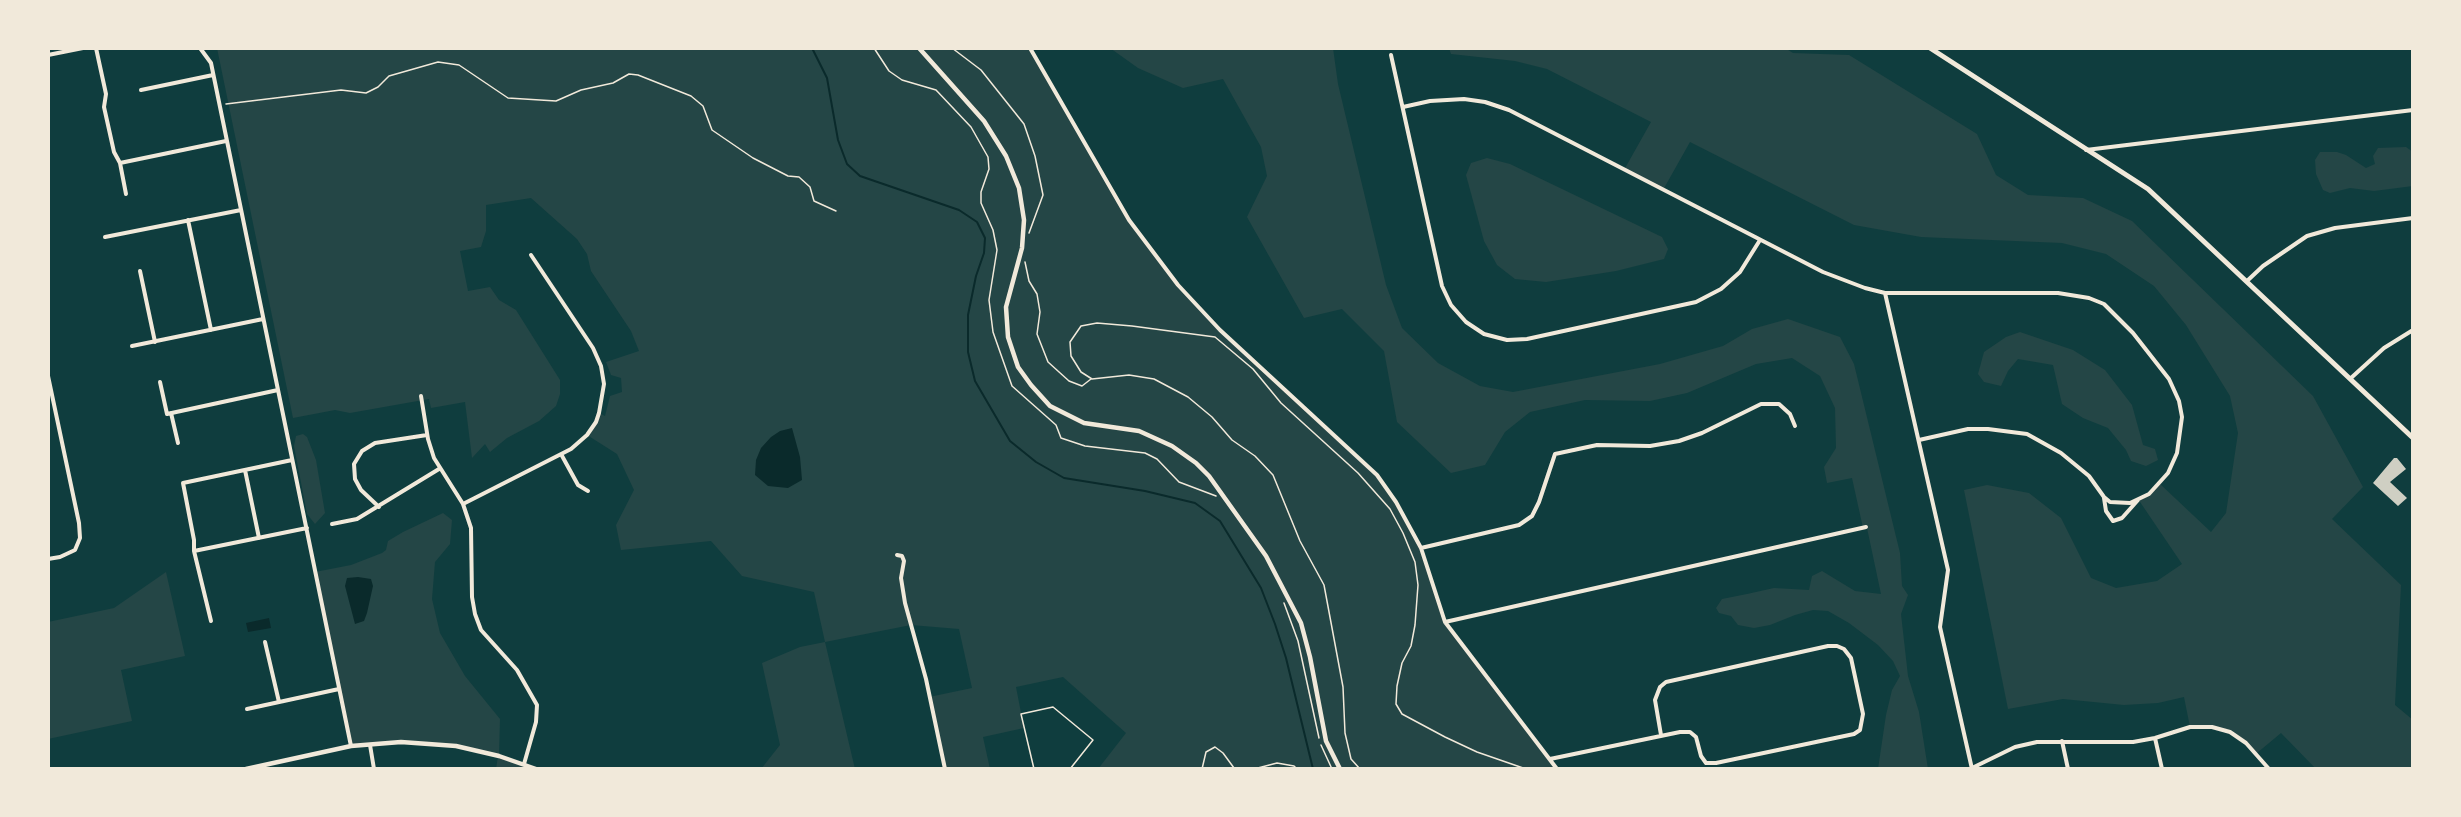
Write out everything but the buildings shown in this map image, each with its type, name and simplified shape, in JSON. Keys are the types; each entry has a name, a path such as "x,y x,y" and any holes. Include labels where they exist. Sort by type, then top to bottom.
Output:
{"main road":[{"path":"1930,48 1944,51 2086,150 2148,189 2413,438"}],"street":[{"path":"48,55 83,48"},
{"path":"96,48 105,94 104,106 126,194"},
{"path":"200,48 211,63 351,746"},
{"path":"919,48 984,121 1006,156 1019,188 1024,220 1022,248 1006,308 1008,337 1018,367 1030,385 1050,406 1084,423 1140,431 1172,446 1196,463 1209,476 1266,556 1301,623 1326,741 1340,769"},
{"path":"1030,48 1129,220 1178,285 1220,330 1377,475 1396,502 1421,548 1445,622 1557,769"},
{"path":"1391,55 1442,285 1451,305 1466,322 1484,334 1507,340 1527,339 1696,302 1721,289 1740,272 1760,240"},
{"path":"141,90 213,75"},
{"path":"1403,107 1430,101 1464,99 1485,102 1509,110 1844,281 1885,293 2058,293 2074,294 2104,304 2133,333 2169,379 2179,401 2182,417 2179,446 2168,473 2149,494 2130,503 2119,504 2110,502 2104,497 2089,476 2061,453 2027,435 1989,429 1968,429 1919,440"},
{"path":"2086,150 2413,110"},
{"path":"120,163 226,141"},
{"path":"105,237 241,210"},
{"path":"2247,281 2263,266 2307,236 2335,228 2413,218"},
{"path":"188,220 211,330"},
{"path":"463,504 561,454 587,435 596,422 604,384 601,366 593,348 531,255"},
{"path":"140,271 155,342"},
{"path":"1885,293 1948,570 1940,627 1972,768 2015,747 2037,742 2109,743 2155,738 2190,728 2212,728 2230,732 2246,743 2269,769"},
{"path":"132,346 263,319"},
{"path":"2351,378 2384,348 2413,330"},
{"path":"48,376 79,523 80,538 75,550 48,559"},
{"path":"160,382 167,414 278,390"},
{"path":"421,396 427,435 440,469 463,504 471,528 472,597 480,630 517,670 537,705 536,722 524,764"},
{"path":"1421,548 1519,525 1532,516 1555,454 1598,445 1650,446 1679,441 1702,433 1761,404 1779,404 1790,414 1795,426"},
{"path":"171,413 178,443"},
{"path":"379,507 361,490 355,479 354,464 362,451 375,443 427,435"},
{"path":"561,454 578,485 588,491"},
{"path":"211,621 194,551 183,483 292,460"},
{"path":"332,524 357,519 440,469"},
{"path":"245,470 259,538"},
{"path":"2104,497 2106,511 2112,521 2122,518 2138,499"},
{"path":"1445,622 1866,527"},
{"path":"194,551 307,528"},
{"path":"897,555 902,556 904,561 902,578 905,603 926,679 945,769"},
{"path":"265,642 279,702"},
{"path":"1550,759 1661,735 1690,732 1696,737 1701,756 1706,763 1716,763 1846,736 1860,730 1863,724 1851,658 1844,649 1828,646 1666,682 1660,687 1655,700 1661,735"},
{"path":"247,710 339,689"},
{"path":"2155,738 2162,769"},
{"path":"2062,741 2068,769"},
{"path":"246,769 265,767 351,746 400,742 456,746 536,769"},
{"path":"370,745 374,769"},
{"path":"276,763 277,769"}],"lane":[{"path":"1034,769 1021,714 1053,707 1093,740 1070,769"}],"path":[{"path":"874,48 889,71 902,80 936,90 971,127 988,157 989,169 981,192 981,203 993,230 997,250 989,300 993,332 1012,386 1056,424 1061,438 1085,446 1145,453 1156,459 1179,482 1220,499"},
{"path":"219,105 341,90 366,93 378,87 389,76 438,62 459,64 508,98 556,101 580,90 613,83 629,74 638,75 691,96 703,106 712,130 753,158 788,176 799,177 810,187 814,201 836,211"},
{"path":"1360,769 1351,759 1345,732 1342,687 1324,585 1300,542 1272,475 1256,456 1232,441 1212,417 1188,397 1154,379 1129,375 1092,379 1081,372 1071,356 1070,342 1081,326 1097,323 1167,329 1215,337 1253,369 1281,403 1358,473 1390,509 1415,562 1418,585 1415,625 1410,646 1402,663 1396,704 1402,714 1445,737 1477,752 1526,769"},
{"path":"1280,595 1298,641 1322,750 1332,769"},
{"path":"1202,769 1206,752 1215,747 1223,753 1234,768 1240,769"},
{"path":"1254,769 1277,763 1294,766 1297,769"}],"shaded area":[{"path":"217,48 1030,48 1122,208 1178,285 1220,330 1377,475 1396,502 1421,548 1443,618 1557,769 1098,769 1126,733 1063,677 1016,687 1024,728 983,737 990,769 945,769 929,697 972,688 959,629 911,625 825,642 814,592 742,576 711,541 621,550 616,525 634,490 617,454 587,435 599,413 605,416 610,396 622,392 621,378 611,375 606,362 639,351 631,331 591,271 587,254 577,239 531,198 486,205 486,231 481,247 460,251 468,291 490,287 499,300 516,310 560,380 560,394 556,406 539,421 507,438 490,452 485,444 472,458 465,402 431,408 429,399 350,413 335,410 293,418"},
{"path":"1110,48 1333,48 1338,84 1386,285 1402,328 1438,363 1480,386 1513,392 1660,364 1723,346 1752,329 1788,319 1840,337 1854,364 1900,553 1902,586 1908,595 1901,614 1908,676 1919,712 1928,769 1878,769 1886,715 1892,690 1900,676 1893,661 1878,645 1849,623 1828,611 1813,610 1754,628 1738,625 1731,616 1719,613 1716,608 1722,599 1774,588 1809,590 1812,576 1822,571 1855,591 1881,594 1867,528 1863,528 1852,478 1827,483 1824,467 1836,448 1835,408 1820,376 1792,358 1756,364 1687,393 1650,401 1585,400 1530,412 1505,432 1485,465 1451,473 1397,422 1384,351 1342,309 1304,318 1247,217 1267,176 1261,147 1223,79 1183,88 1138,68"},
{"path":"1449,48 1785,48 1793,53 1849,55 1977,134 1996,175 2028,195 2083,198 2132,221 2313,396 2363,487 2332,519 2401,585 2395,705 2413,720 2413,769 2316,769 2281,733 2257,753 2230,732 2212,727 2190,727 2184,697 2158,703 2124,705 2063,699 2008,709 1964,490 1987,485 2029,493 2061,518 2091,578 2116,588 2157,581 2182,564 2138,499 2149,494 2159,483 2211,532 2226,513 2238,433 2230,396 2186,325 2154,286 2106,254 2062,243 1921,237 1854,225 1690,142 1663,190 1624,170 1651,122 1547,69 1515,61 1451,54"},
{"path":"2406,147 2413,152 2413,186 2374,191 2350,188 2330,193 2323,190 2316,174 2315,160 2320,152 2337,152 2346,155 2366,168 2375,164 2373,156 2378,148"},
{"path":"1487,158 1510,164 1662,237 1668,249 1664,259 1616,271 1546,282 1515,279 1497,265 1484,241 1466,175 1471,163"},
{"path":"2020,332 2073,350 2105,370 2132,405 2143,445 2155,449 2158,460 2146,466 2131,461 2126,450 2108,428 2083,418 2062,404 2053,365 2018,359 2008,371 2001,386 1984,382 1978,374 1984,352 2006,337"},
{"path":"792,428 800,457 802,480 788,488 768,486 755,475 756,460 761,448 771,437 780,431"},
{"path":"303,434 307,437 316,460 325,513 315,524 307,514 294,446 296,436"},
{"path":"443,513 452,520 450,544 435,562 432,599 440,633 465,676 500,719 499,756 536,769 496,769 498,756 456,746 401,742 351,746 315,572 351,565 382,553 386,550 388,541"},
{"path":"166,572 185,656 121,670 132,721 48,739 48,622 114,608"},
{"path":"347,578 371,579 373,586 364,621 355,624 345,586"},
{"path":"269,618 271,628 248,632 246,623"},
{"path":"825,642 855,769 761,769 780,745 762,663 800,647"}],"waterway":[{"path":"812,48 827,78 838,140 847,164 860,176 959,210 977,222 985,238 984,253 976,276 968,315 968,352 975,381 1010,441 1036,462 1064,478 1145,491 1195,503 1220,521 1261,588 1275,624 1286,658 1313,769"}]}
